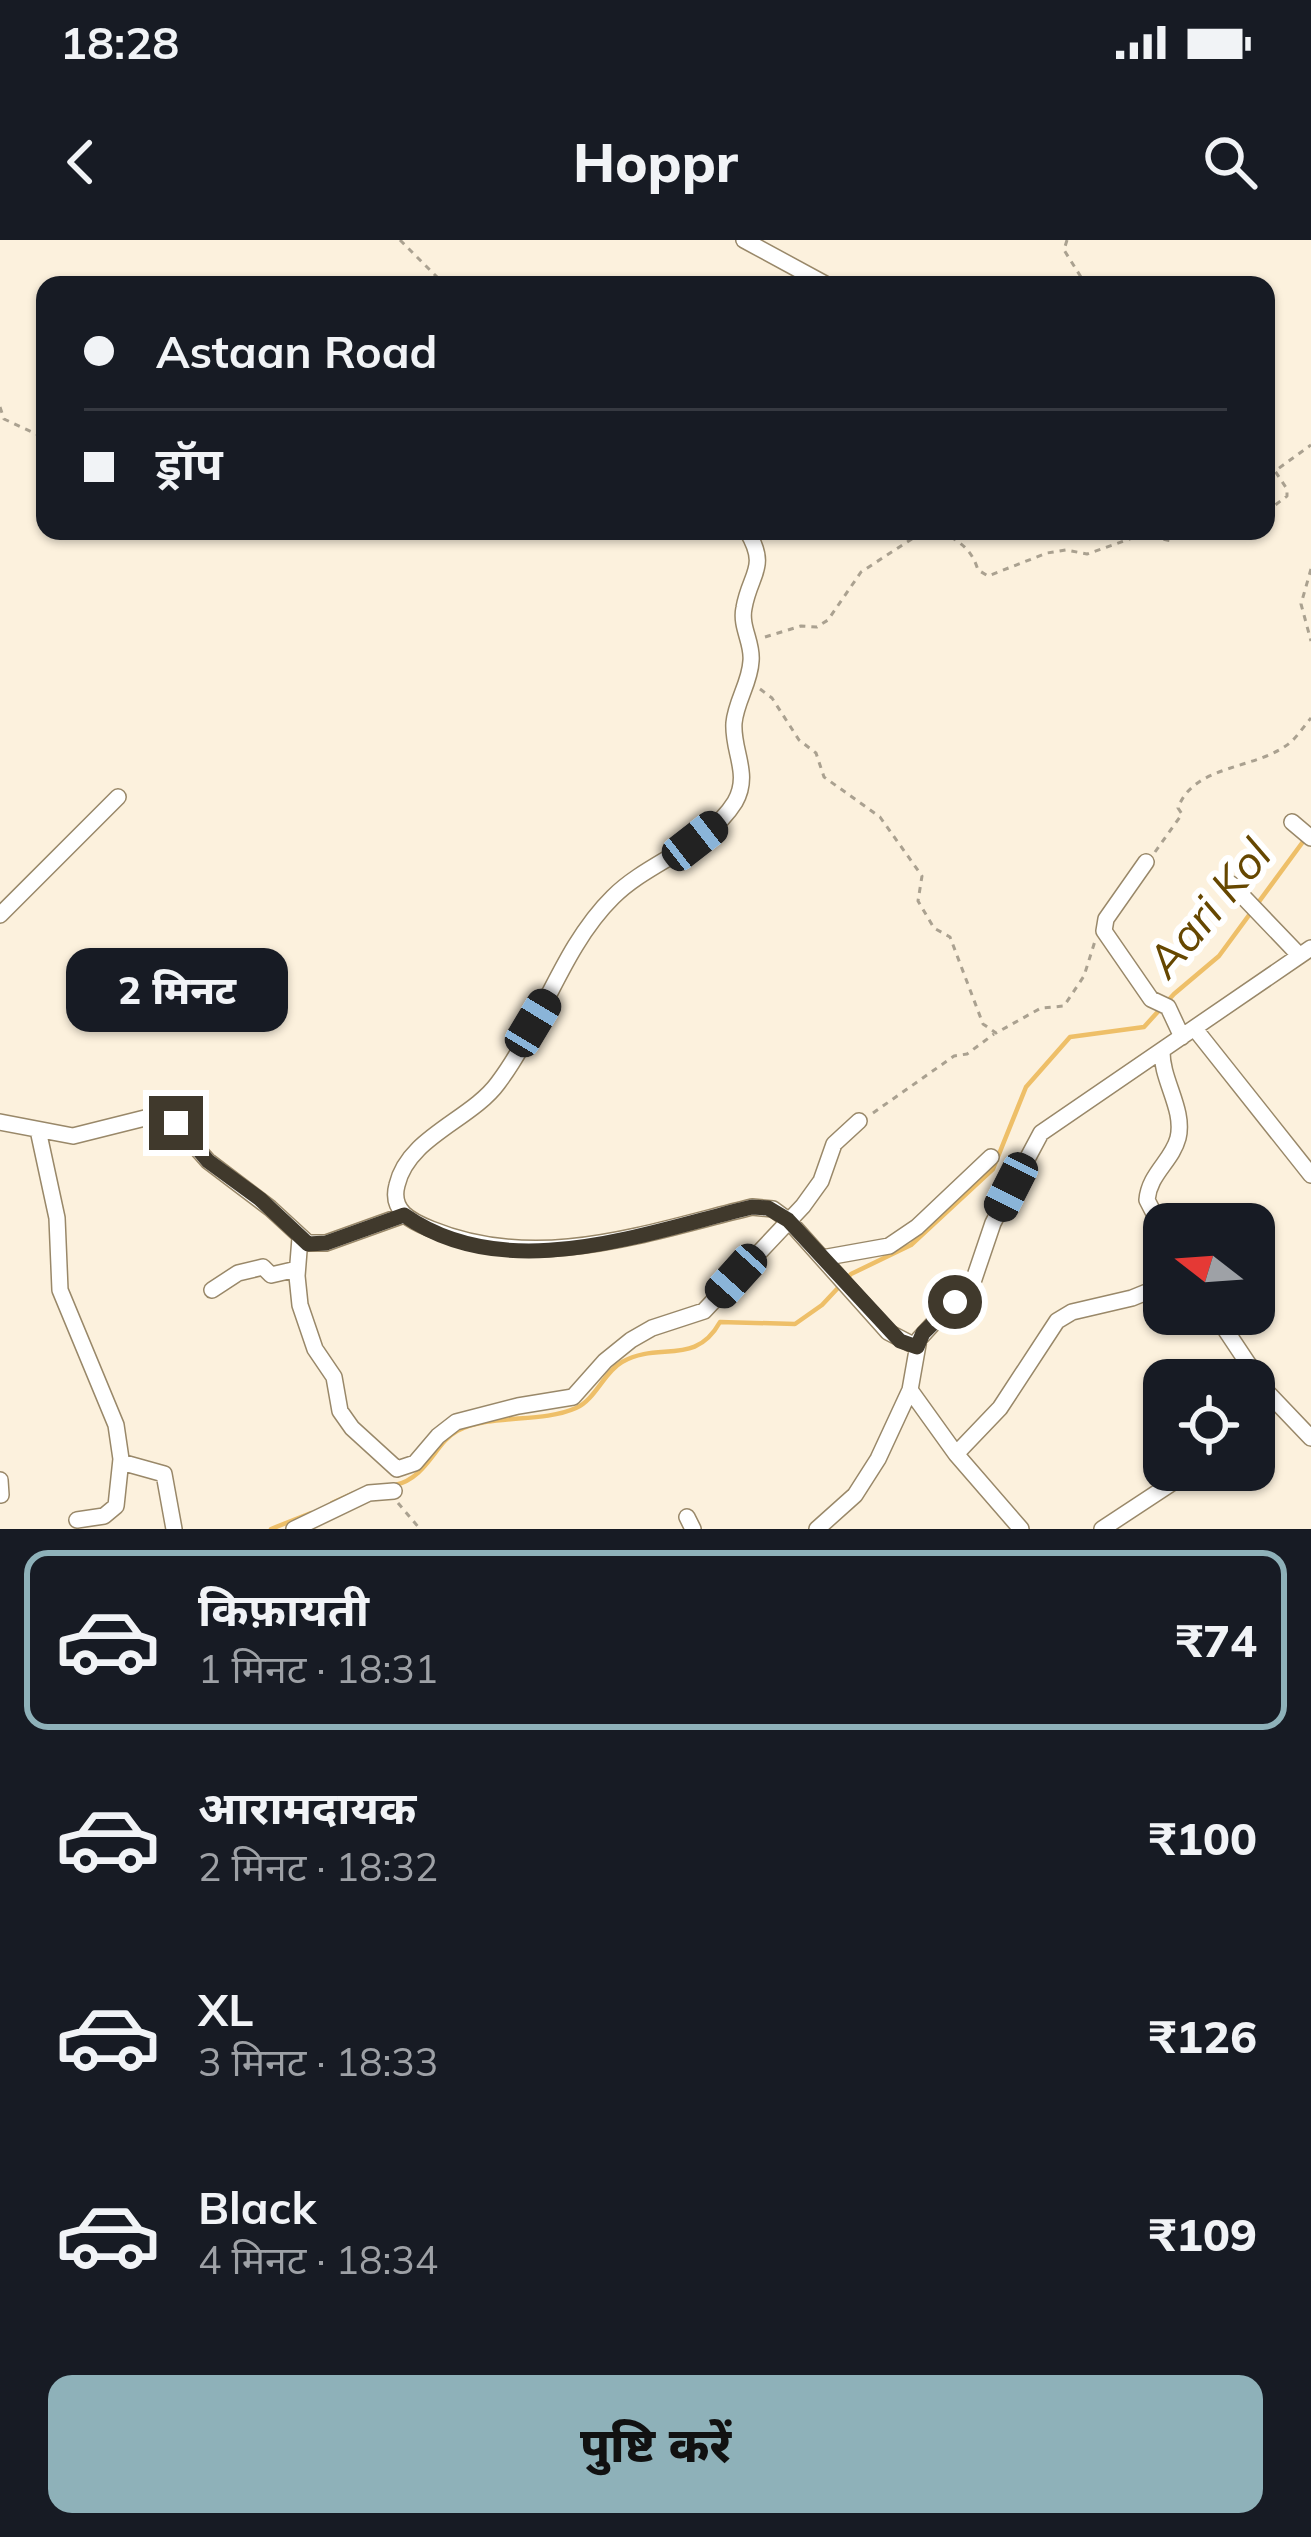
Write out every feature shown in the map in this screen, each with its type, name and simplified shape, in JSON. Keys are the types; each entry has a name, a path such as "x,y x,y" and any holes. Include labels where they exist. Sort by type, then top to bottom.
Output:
{"street":[{"path":"744,240 810,276"},
{"path":"404,1215 395,1192 404,1166 496,1087 596,915 625,886 716,824 737,798 743,773 734,719 751,656 743,609 759,565 750,540"},
{"path":"0,915 118,797"},
{"path":"1146,862 1105,924 1106,937 1127,959 1151,999 1164,1003 1311,1175"},
{"path":"817,1529 854,1495 878,1459 910,1390 923,1333 974,1279 998,1214 1041,1133 1305,951 1231,884"},
{"path":"1149,1203 1152,1180 1179,1133 1178,1114 1163,1073 1162,1050"},
{"path":"0,1121 73,1136 153,1116 170,1118 208,1161 308,1244 326,1243 404,1215 473,1243 540,1252 602,1243 752,1207 768,1208 788,1220 896,1339 917,1347"},
{"path":"300,1238 297,1291 310,1336 334,1377 344,1420 397,1469 415,1463 456,1422 572,1397 604,1361 631,1340 704,1311 821,1181 834,1144 859,1120"},
{"path":"38,1130 57,1218 60,1290 116,1425 121,1462 119,1499 112,1513 77,1520"},
{"path":"822,1258 889,1246 917,1227 992,1157"},
{"path":"212,1290 244,1271 263,1267 271,1275 297,1269"},
{"path":"956,1454 1000,1408 1057,1321 1072,1312 1143,1295"},
{"path":"1228,1335 1258,1381 1311,1438"},
{"path":"910,1390 956,1454 1021,1529"},
{"path":"121,1462 153,1468 166,1478 175,1529"},
{"path":"0,1480 2,1495"},
{"path":"294,1529 369,1493 394,1491"},
{"path":"1102,1529 1161,1491"}],"path":[{"path":"400,240 436,276"},
{"path":"1067,240 1064,250 1080,276"},
{"path":"0,407 4,419 36,434"},
{"path":"1275,505 1287,496 1287,489 1275,471 1311,445"},
{"path":"751,656 762,638 801,626 817,627 829,620 861,572 910,540"},
{"path":"957,540 974,556 978,570 988,576 1047,554 1066,550 1087,554 1130,540"},
{"path":"1311,568 1301,604 1311,641"},
{"path":"747,679 772,698 800,740 816,753 824,777 880,817 922,876 917,901 934,928 950,937 983,1024 996,1033"},
{"path":"1146,862 1182,814 1178,808 1183,794 1207,776 1291,742 1311,718"},
{"path":"859,1120 895,1101 954,1056 967,1054 1041,1009 1064,1006 1084,976 1093,944 1105,924"},
{"path":"394,1491 420,1529"}],"waterway":[{"name":"Aari Kol","path":"395,1485 415,1475 457,1431 576,1408 622,1362 649,1353 688,1349 710,1336 720,1322 795,1324 822,1305 851,1274 911,1245 993,1169 1026,1087 1070,1037 1144,1027 1219,956 1305,839"},
{"name":"Aari Kol","path":"332,1503 354,1493"},
{"name":"Aari Kol","path":"271,1529 311,1513"}],"route":[{"path":"176,1123 208,1161 260,1199 308,1244 326,1243 404,1215 473,1243 540,1252 573,1249 752,1207 768,1208 788,1220 900,1341 917,1347 923,1333 955,1302"}]}
